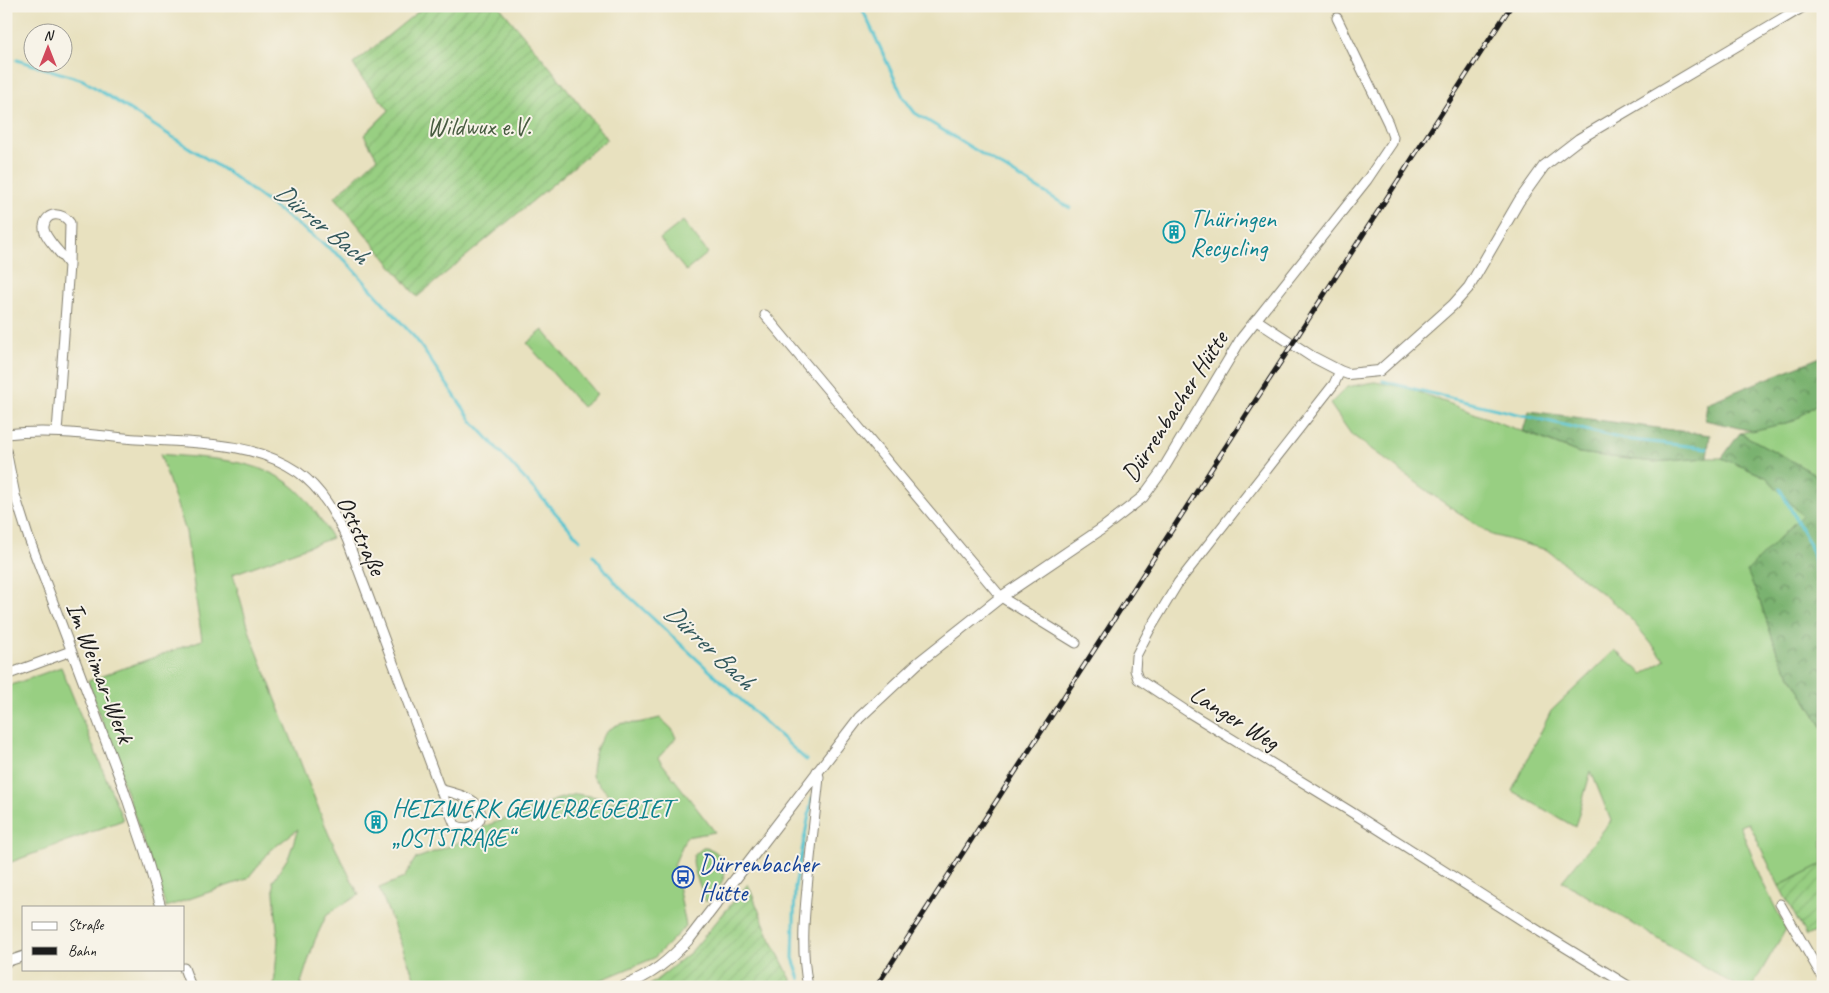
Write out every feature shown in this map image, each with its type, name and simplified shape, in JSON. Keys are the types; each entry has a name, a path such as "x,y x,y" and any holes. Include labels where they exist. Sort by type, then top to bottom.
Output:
{"street":[{"name":"Dürrenbacher Hütte","path":"1256,320 1311,356 1340,371 1348,374 1379,371 1453,305 1469,287 1520,201 1544,166 1579,139 1804,6"},
{"name":"Dürrenbacher Hütte","path":"622,987 640,980 667,962 690,938 859,718 919,662 1001,597 1103,528 1143,497 1162,471 1241,339 1366,180 1392,143 1393,137 1388,123 1337,18"},
{"path":"57,432 69,265 70,222 64,216 55,214 47,219 44,228 45,233 62,253 69,265"},
{"path":"765,315 1001,597 1076,643"},
{"name":"Langer Weg","path":"1340,371 1334,384 1178,583 1136,656 1135,670 1138,679 1630,987"},
{"name":"Oststraße","path":"6,434 57,432 233,448 272,458 310,481 333,511 347,540 440,789 455,825 468,829 474,827 480,819 480,812 476,804 440,789"},
{"name":"Im Weimar-Werk","path":"6,450 15,495 28,536 123,787 145,852 157,906"},
{"path":"6,675 71,651"},
{"path":"808,987 803,936 819,777 817,771"},
{"path":"1780,904 1823,978"},
{"path":"6,962 22,957"},
{"path":"185,970 190,987"}],"green space":[{"name":"Wildwux e.V.","path":"425,6 499,6 607,139 417,297 335,197 377,158 364,135 389,110 361,77 353,64"},
{"path":"683,221 708,253 686,271 660,239"},
{"path":"543,330 597,395 582,407 527,343"},
{"path":"1823,356 1823,399 1794,421 1752,431 1705,420 1707,403"},
{"path":"1375,382 1408,388 1579,453 1653,462 1722,458 1766,477 1802,515 1748,571 1778,655 1823,728 1823,864 1779,886 1749,823 1740,826 1762,881 1786,929 1752,987 1738,987 1562,881 1611,821 1591,771 1575,827 1512,791 1551,711 1615,650 1643,674 1665,660 1624,611 1547,550 1492,535 1437,498 1351,434 1330,404 1347,387"},
{"path":"1823,399 1823,479 1740,433 1794,421"},
{"path":"1529,411 1710,435 1707,458 1653,462 1579,453 1523,431"},
{"path":"1740,433 1823,479 1823,728 1778,655 1760,601 1747,571 1802,515 1766,477 1722,458"},
{"path":"160,454 231,461 266,471 301,493 316,512 332,538 233,574 251,636 329,835 359,895 327,914 315,940 301,983 302,987 274,987 278,940 273,881 289,856 298,829 271,850 247,879 166,906 88,681 202,640 186,532"},
{"path":"61,667 123,820 6,864 6,687"},
{"path":"660,718 672,729 676,738 658,758 715,832 686,837 674,865 686,926 654,958 584,987 418,987 379,888 404,878 415,859 468,839 483,827 558,799 576,794 616,803 592,776 593,761 598,745 613,727 624,723 639,723"},
{"path":"703,848 713,850 718,854 725,868 722,882 706,902 695,872 693,860 694,855"},
{"path":"1823,864 1823,928 1806,936 1779,886"},
{"path":"748,884 769,936 795,987 650,987 650,985 691,952"}],"waterway":[{"path":"861,6 903,97 915,113 1070,208"},
{"name":"Dürrer Bach","path":"17,60 83,80 229,173 345,260 416,339 472,421 580,540"},
{"path":"1383,381 1623,439 1707,448"},
{"path":"1780,489 1810,545 1823,597"},
{"name":"Dürrer Bach","path":"593,555 620,588 806,760"},
{"name":"Dürrer Bach","path":"800,979 793,958 795,886 812,799"}],"railway":[{"path":"876,987 1511,6"}],"place":[{"name":"Thüringen Recycling","path":"1174,232"},
{"name":"HEIZWERK GEWERBEGEBIET „OSTSTRAßE“","path":"376,822"},
{"name":"Dürrenbacher Hütte","path":"683,877"}]}
